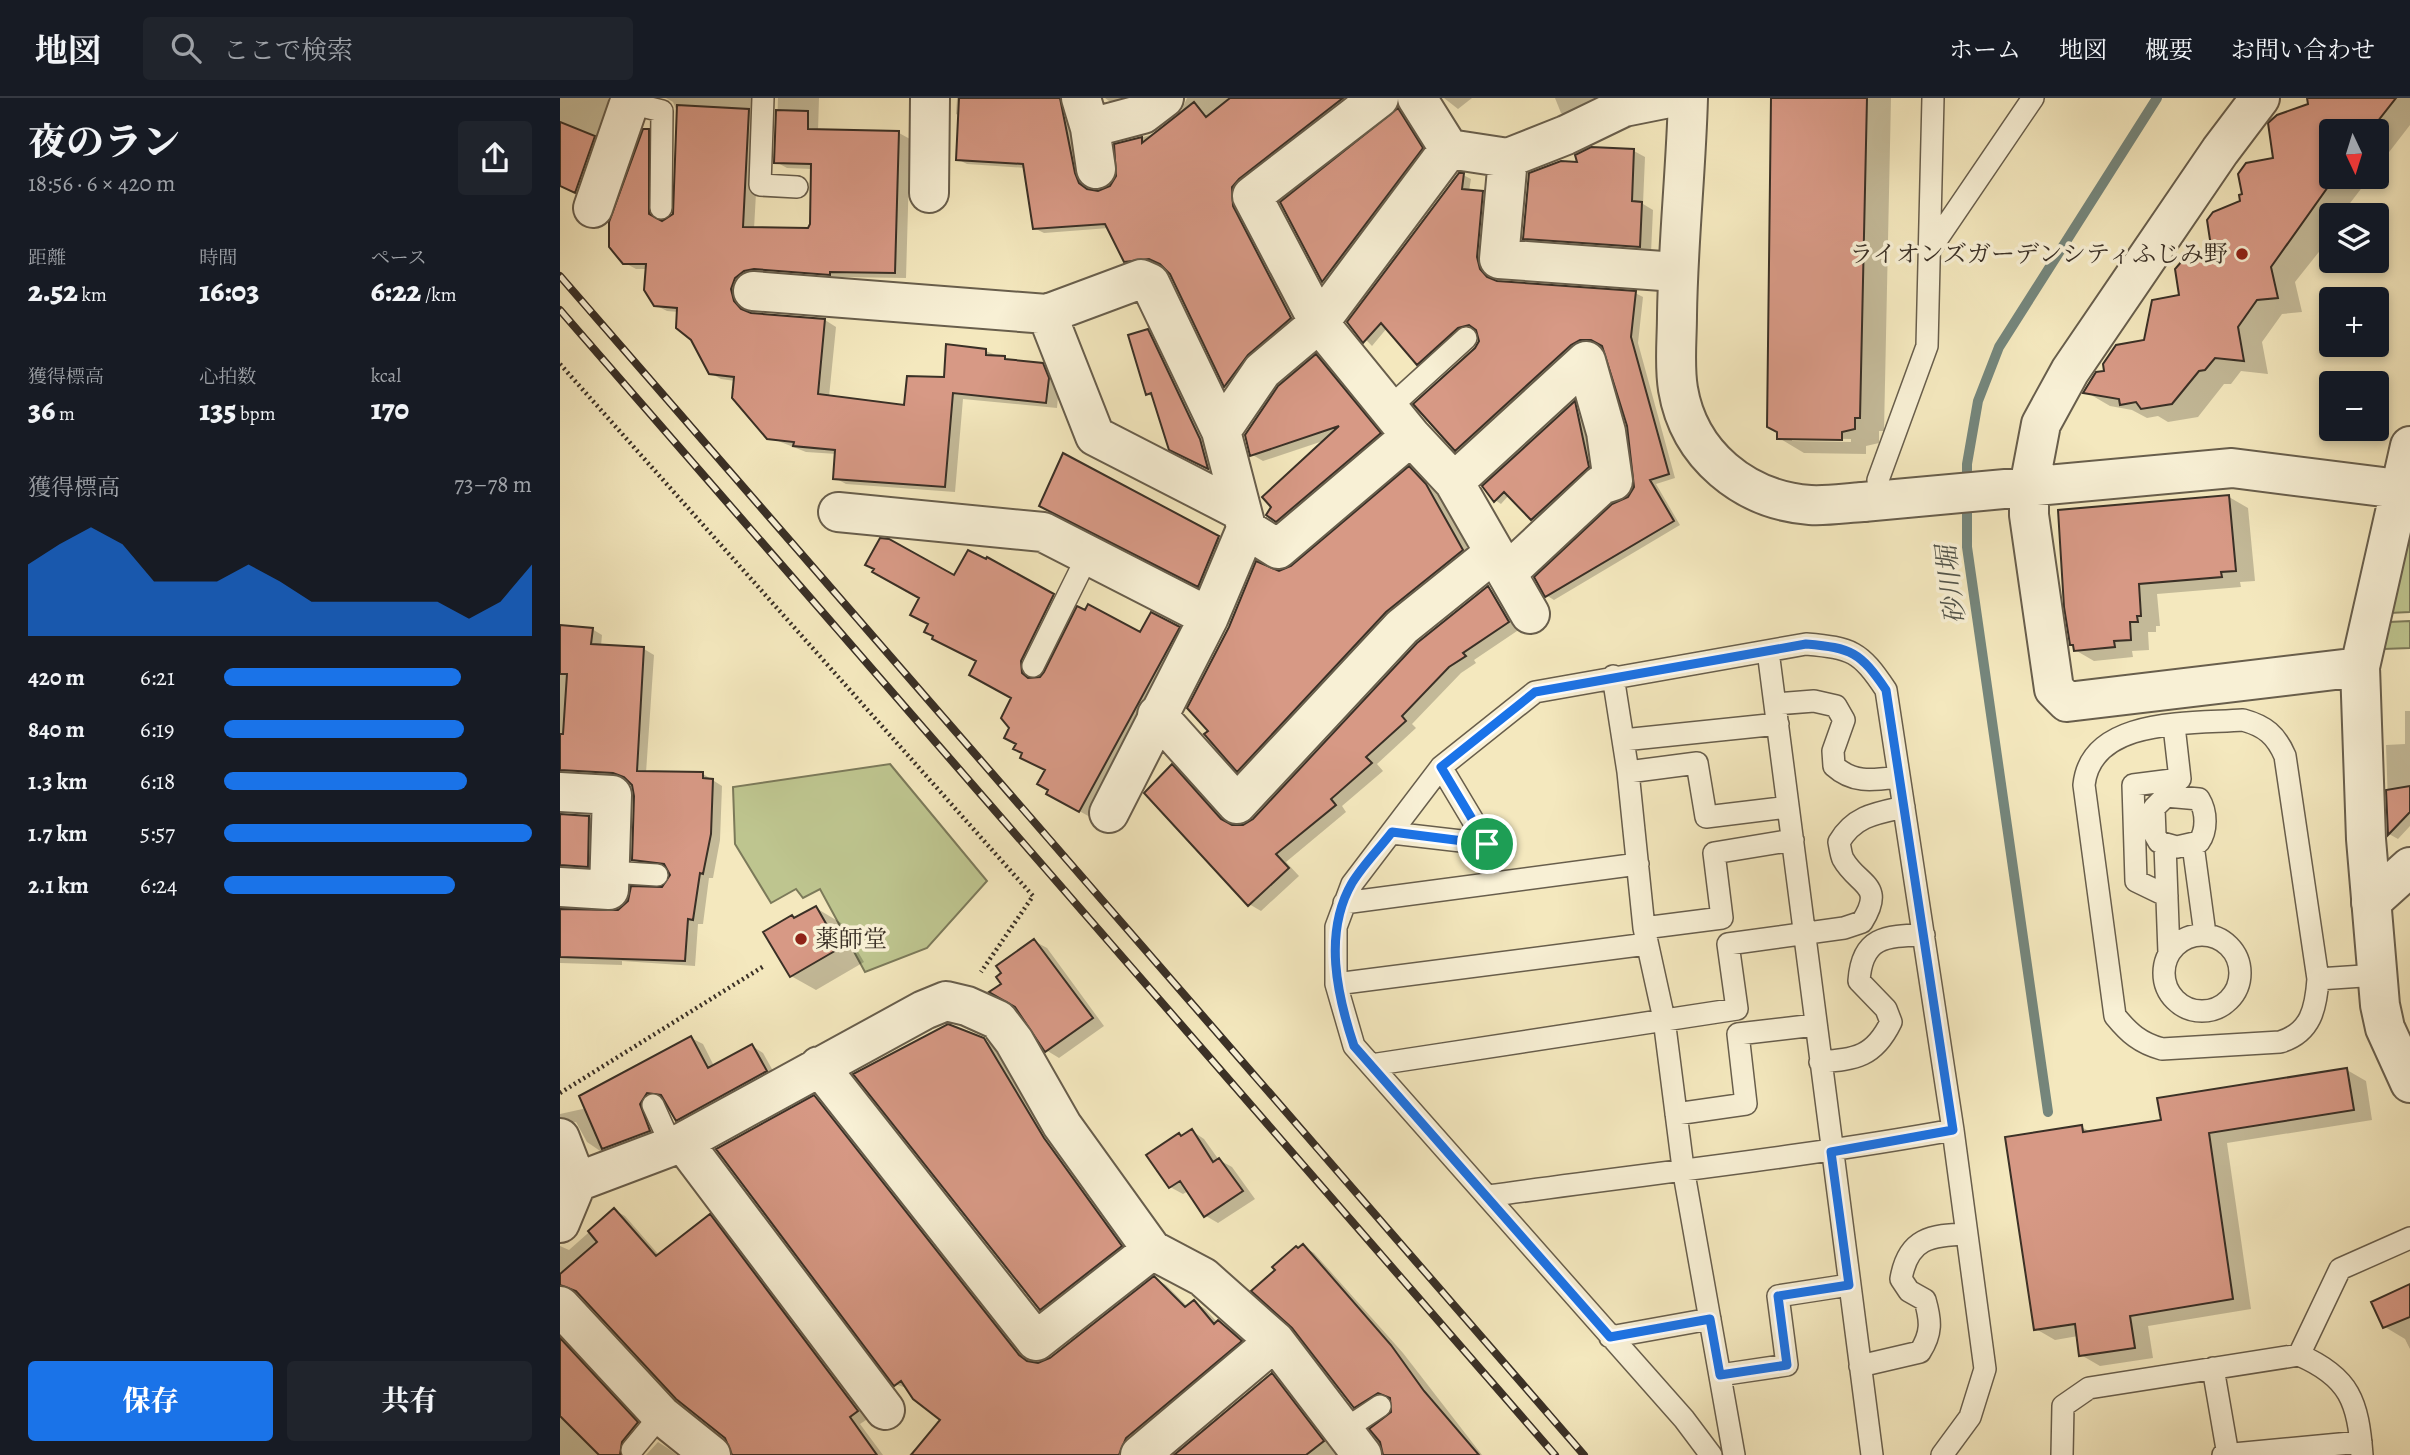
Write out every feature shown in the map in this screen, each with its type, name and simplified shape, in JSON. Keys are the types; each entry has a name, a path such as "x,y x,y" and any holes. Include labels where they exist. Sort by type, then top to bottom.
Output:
{"street":[{"path":"929,193 930,98"},
{"path":"1096,169 1086,113 1143,114 1164,98"},
{"path":"1379,98 1252,196 1319,323 1400,422 1454,482 1530,614"},
{"path":"1418,98 1449,149"},
{"path":"1449,149 1508,158 1625,107 1669,98"},
{"path":"1688,98 1686,175 1676,272 1677,386 1691,431 1708,457 1729,477 1779,500 1812,505 2232,468 2399,489"},
{"path":"2260,98 2220,151 2070,371 2041,424 2016,488 2029,515 2054,689 2067,702 2360,667"},
{"path":"593,208 630,101"},
{"path":"1221,431 1262,371 1319,323 1449,149"},
{"path":"1508,158 1499,259 1676,272"},
{"path":"753,291 1047,314 1141,279 1150,283 1221,431 1244,520 1209,617 1109,813"},
{"path":"1047,314 1095,436 1244,520 1278,549 1400,422"},
{"path":"1157,715 1237,804 1402,626 1501,563 1601,485 1613,481 1606,432 1586,361 1454,482"},
{"path":"2410,446 2360,667 2366,839 2378,975 2385,1028 2410,1083"},
{"path":"838,512 1043,532 1209,617"},
{"path":"560,792 612,794 609,890 560,887"},
{"path":"2371,902 2410,867"},
{"path":"560,1223 566,1159 678,1144 819,1066 946,1001 967,1006 998,1020 1014,1041 1062,1125 1152,1250 1203,1277 1275,1341 1348,1445"},
{"path":"819,1066 1036,1341 1152,1250"},
{"path":"678,1144 885,1410"},
{"path":"560,1306 662,1415 711,1455"},
{"path":"1140,1455 1275,1341"}],"lane":[{"path":"764,98 761,185 796,187"},
{"path":"1887,499 1878,480 1927,345 1933,98"},
{"path":"1929,251 2033,98"},
{"path":"630,101 663,111 661,208"},
{"path":"1400,422 1466,338"},
{"path":"1033,666 1088,555"},
{"path":"1711,1455 1684,1419 1354,1046 1336,984 1336,927 1352,884 1441,767 1535,692 1613,676 1806,644 1839,647 1866,660 1886,690 1953,1130 1985,1369 1970,1417 1942,1455"},
{"path":"1768,651 1872,1455"},
{"path":"1613,676 1628,772 1646,936 1664,1019 1683,1168 1734,1455"},
{"path":"1623,740 1777,714 1814,701 1836,706 1844,720 1833,751 1834,766 1845,776 1865,781 1899,777"},
{"path":"2243,720 2257,724 2278,740 2285,756 2318,979 2317,1003 2312,1018 2292,1038 2280,1042 2162,1049 2144,1044 2129,1034 2115,1016 2084,785 2085,770 2096,751 2117,736 2174,726 2243,720"},
{"path":"2167,895 2136,881 2133,785 2179,779 2174,726"},
{"path":"1628,772 1697,763 1706,817 1788,807"},
{"path":"1392,832 1487,844 1441,767"},
{"path":"2165,845 2193,845 2204,834 2204,807 2199,799 2191,796 2166,796 2154,808 2155,835 2165,845 2169,953 2162,973 2165,987 2173,999 2186,1008 2203,1010 2224,1006 2236,995 2239,984 2237,959 2230,945 2220,938 2205,934 2189,936 2169,953"},
{"path":"1371,1065 1737,1009 1728,944 1844,928 1863,922 1872,907 1870,887 1843,860 1839,842 1847,828 1867,814 1904,807"},
{"path":"1336,984 1646,936 1722,918 1714,853 1793,840"},
{"path":"2193,845 2205,934"},
{"path":"1344,903 1638,864"},
{"path":"610,872 657,874"},
{"path":"1820,1062 1844,1060 1869,1052 1882,1042 1891,1023 1886,1009 1859,981 1860,962 1868,947 1891,936 1924,935"},
{"path":"2318,979 2378,975"},
{"path":"1676,1114 1746,1104 1738,1034 1815,1025"},
{"path":"653,1105 678,1144"},
{"path":"1488,1196 1683,1168 1831,1152 1953,1130"},
{"path":"1860,1366 1920,1352 1929,1338 1931,1321 1925,1300 1909,1291 1901,1279 1904,1262 1914,1250 1934,1235 1967,1234"},
{"path":"2299,1355 2340,1269 2410,1238"},
{"path":"1720,1375 1787,1365 1778,1296 1849,1285"},
{"path":"1610,1337 1710,1319"},
{"path":"2062,1455 2063,1406 2089,1388 2213,1368 2299,1355 2327,1367 2353,1399 2362,1448 2227,1455 2213,1368"},
{"path":"1348,1445 1380,1406"},
{"path":"632,1450 662,1415"}],"path":[{"path":"560,364 1033,896 981,973 967,1006"},
{"path":"560,1093 764,966"}],"green space":[{"path":"2410,522 2410,612 2390,613"},
{"path":"2410,621 2410,648 2384,649 2389,622"},
{"path":"890,764 987,881 927,948 865,972 820,889 803,898 796,889 771,903 735,844 733,787"}],"building":[{"path":"959,98 1060,98 1079,183 1087,189 1098,191 1110,186 1116,176 1114,144 1142,137 1142,143 1194,102 1206,117 1230,98 1343,98 1232,187 1233,206 1291,318 1248,355 1224,387 1170,274 1160,264 1149,259 1124,262 1105,224 1033,229 1023,164 956,160"},
{"path":"1771,98 1867,98 1860,418 1855,418 1855,429 1842,432 1842,440 1777,439 1777,432 1767,427"},
{"name":"ライオンズガーデンシティふじみ野","path":"2307,98 2396,98 2379,119 2319,119 2319,189 2326,189 2271,267 2278,298 2257,300 2238,327 2244,361 2215,358 2205,370 2199,371 2172,404 2141,409 2136,402 2120,405 2119,399 2083,393 2096,372 2104,371 2103,364 2116,345 2144,340 2152,300 2179,295 2175,269 2182,261 2212,253 2207,220 2213,212 2240,201 2239,195 2242,194 2238,174 2246,163 2273,158 2268,123 2277,115 2308,104"},
{"path":"677,105 749,109 743,227 808,228 810,224 811,164 774,163 776,110 808,111 808,129 899,131 895,273 830,272 830,275 754,269 744,271 735,278 731,289 734,301 741,309 751,313 825,319 818,394 904,405 907,376 944,377 946,344 986,349 986,355 1005,356 1005,359 1043,363 1049,378 1046,403 953,393 945,487 833,479 835,450 793,446 794,442 767,439 732,398 734,377 709,374 691,340 676,328 677,308 654,306 644,290 646,264 623,264 609,247 609,222 643,129 649,129 649,214 662,221 673,214"},
{"path":"1398,108 1423,148 1322,282 1280,202"},
{"path":"560,122 595,136 575,193 560,186"},
{"path":"1591,147 1634,149 1632,201 1642,202 1640,247 1523,239 1529,173 1561,161 1577,162 1575,155"},
{"path":"1459,173 1464,173 1462,189 1483,191 1477,257 1480,269 1487,277 1497,281 1636,291 1631,337 1669,474 1650,480 1674,521 1545,597 1534,577 1612,504 1628,497 1634,487 1627,426 1602,346 1591,340 1580,340 1571,345 1455,451 1413,404 1475,348 1479,341 1476,330 1469,325 1458,328 1417,365 1381,323 1363,343 1347,322"},
{"path":"1148,329 1200,439 1208,469 1169,450 1151,393 1146,395 1128,335"},
{"path":"1316,354 1381,433 1276,522 1266,515 1271,507 1262,497 1339,426 1250,456 1245,435 1278,386"},
{"path":"1575,401 1589,467 1531,520 1504,492 1494,502 1482,486"},
{"path":"1063,453 1219,536 1198,587 1039,506"},
{"path":"1409,466 1426,484 1463,550 1386,612 1237,772 1204,734 1208,731 1187,708 1229,627 1256,561 1279,571 1291,566"},
{"path":"2229,495 2236,571 2221,572 2222,577 2139,584 2141,616 2137,616 2138,622 2130,622 2131,640 2114,641 2115,647 2074,651 2073,645 2070,645 2064,607 2058,510"},
{"path":"880,538 889,539 954,575 968,550 986,559 987,557 1054,594 1021,661 1022,673 1028,678 1040,677 1044,672 1077,606 1085,610 1088,604 1140,632 1151,612 1180,627 1079,812 1046,794 1048,790 1037,784 1045,770 1020,758 1022,753 1013,749 1016,744 1004,738 1009,728 1001,718 1011,698 969,675 976,661 932,639 933,636 924,632 928,624 910,615 919,598 872,572 874,569 865,565"},
{"path":"1488,586 1509,622 1463,653 1466,656 1449,667 1402,716 1406,721 1366,757 1372,763 1331,799 1336,805 1276,854 1289,868 1248,906 1144,793 1172,764 1221,819 1232,825 1243,825 1253,819 1417,643"},
{"path":"560,625 593,628 591,644 644,647 637,771 703,772 703,778 713,779 711,834 703,874 700,873 693,920 688,919 685,961 560,957 560,909 618,910 628,901 631,886 662,887 670,875 664,864 632,860 634,796 632,785 624,777 613,773 560,770 560,734 563,734 567,674 560,674"},
{"path":"2410,786 2410,812 2388,835 2386,790"},
{"path":"560,814 589,816 588,867 560,865"},
{"name":"薬師堂","path":"816,906 840,948 790,977 763,932 792,915 794,918"},
{"path":"1034,939 1093,1018 1045,1052 1015,1007 989,992 1001,984 996,977 1001,973 996,966"},
{"path":"948,1024 984,1038 1044,1138 1122,1246 1040,1310 853,1074"},
{"path":"691,1036 708,1068 752,1044 767,1071 676,1121 661,1095 647,1093 640,1104 650,1131 602,1149 579,1096"},
{"path":"2347,1068 2354,1110 2209,1133 2233,1299 2130,1316 2135,1348 2079,1356 2075,1324 2034,1330 2005,1137 2082,1125 2083,1132 2161,1120 2157,1098"},
{"path":"814,1095 1019,1355 1027,1361 1038,1363 1050,1358 1154,1276 1185,1307 1194,1300 1214,1324 1218,1320 1242,1341 1126,1438 1119,1455 911,1455 940,1420 913,1399 901,1381 894,1386 716,1149"},
{"path":"1192,1129 1213,1162 1219,1158 1243,1191 1204,1217 1180,1181 1169,1188 1146,1155 1179,1133 1181,1136"},
{"path":"614,1208 656,1256 710,1214 858,1411 850,1417 877,1455 732,1455 725,1438 676,1399 576,1291 560,1285 560,1274 597,1242 588,1231"},
{"path":"1303,1244 1391,1345 1424,1391 1479,1455 1383,1455 1380,1442 1369,1429 1391,1412 1390,1398 1378,1393 1354,1408 1292,1328 1251,1291 1275,1270 1272,1267 1296,1246 1298,1248"},
{"path":"2410,1284 2410,1317 2383,1328 2371,1302"},
{"path":"560,1338 638,1422 622,1442 620,1455 599,1455 560,1416"},
{"path":"1272,1373 1324,1441 1306,1455 1174,1455"}],"waterway":[{"name":"砂川堀","path":"2048,1112 1967,547 1967,464 1978,401 1999,347 2157,98"}],"railway":[{"path":"560,276 1584,1455"},
{"path":"560,310 1555,1455"}],"place":[{"name":"ライオンズガーデンシティふじみ野","path":"2242,254"},
{"name":"薬師堂","path":"801,939"}],"route":[{"path":"1806,644 1839,647 1866,660 1886,690 1953,1130 1831,1152 1849,1285 1778,1296 1787,1365 1720,1375 1710,1319 1610,1337 1354,1046 1336,984 1336,927 1352,884 1392,832 1487,844 1441,767 1535,692 1613,676 1806,644"}]}
